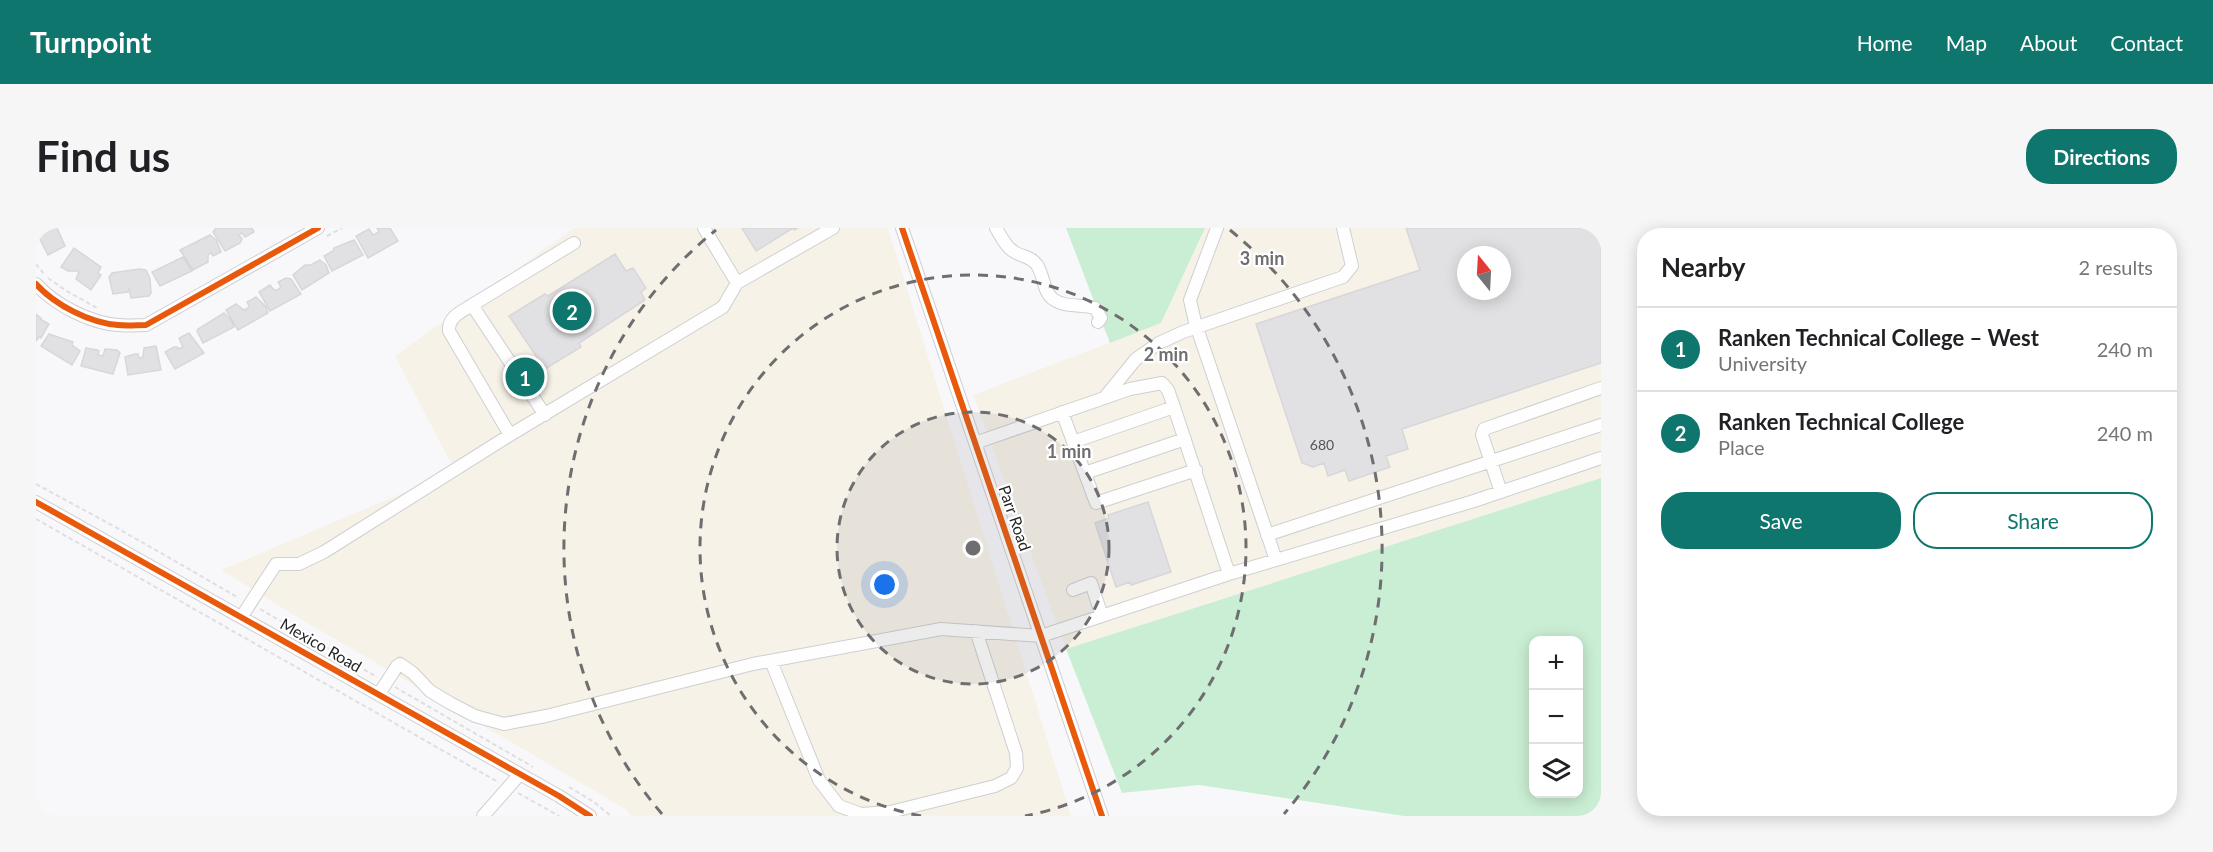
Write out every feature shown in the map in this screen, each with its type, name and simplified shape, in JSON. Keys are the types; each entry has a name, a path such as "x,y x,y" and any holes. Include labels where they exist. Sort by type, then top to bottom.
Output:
{"street":[{"path":"36,284 42,291 93,320 118,325 146,325 318,228"},
{"path":"704,228 737,283"},
{"path":"242,616 276,564 299,564 324,552 510,435 723,307 737,283 833,228"},
{"name":"Parr Road","path":"902,228 1102,816"},
{"path":"996,228 1012,251 1037,264 1049,295 1053,299 1095,308 1101,318 1098,322"},
{"path":"1217,228 1190,300 1197,327 1276,560"},
{"path":"1105,398 1136,359 1159,343 1197,327 1343,277 1352,266 1343,228"},
{"path":"510,435 449,331 448,325 452,318 574,243"},
{"path":"472,305 545,415"},
{"path":"975,443 1130,389 1162,383 1168,390 1174,406 1229,574"},
{"path":"1501,492 1482,435 1484,429 1601,388"},
{"path":"1073,442 1174,406"},
{"path":"1062,412 1096,503 1196,470"},
{"path":"1267,535 1601,425"},
{"path":"1085,473 1185,439"},
{"path":"379,694 400,664 413,673 429,691 475,716 504,724 546,717 771,661 940,629 1041,636 1229,574 1501,492 1601,458"},
{"name":"Mexico Road","path":"36,502 242,616 589,816"},
{"path":"1073,590 1091,583 1102,616"},
{"path":"771,661 819,780 839,806 861,814 890,812 995,786 1011,778 1017,768 1016,753 976,631"},
{"path":"483,816 519,774"}],"path":[{"path":"36,264 43,274 58,286 106,312"},
{"path":"36,484 119,529 535,768"},
{"path":"36,519 559,816"},
{"path":"565,785 594,802 611,816"}],"shaded area":[{"path":"574,228 888,228 1071,816 630,816 627,810 221,570 455,471 395,356"},
{"path":"1205,228 1601,228 1601,478 1066,649 973,395 1161,323"}],"green space":[{"path":"1066,228 1205,228 1161,323 1110,343"},
{"path":"1601,478 1601,816 1404,816 1199,785 1122,793 1066,649"}],"building":[{"path":"36,228 57,228 65,246 48,255"},
{"path":"216,228 252,228 254,232 245,237 242,233 239,235 242,239 240,243 225,251 213,232"},
{"path":"377,228 390,228 398,241 368,258 356,236 369,229 373,235 379,232"},
{"path":"742,228 793,228 756,251"},
{"path":"1406,228 1601,228 1601,363 1402,429 1408,449 1386,456 1390,467 1349,481 1345,470 1328,476 1324,463 1313,467 1302,463 1256,324 1420,270"},
{"path":"210,235 216,240 221,252 213,256 211,253 208,255 208,262 193,270 180,250"},
{"path":"354,240 363,255 332,271 324,256 334,248"},
{"path":"74,248 101,267 98,273 101,275 91,290 76,279 79,272 68,271 61,267"},
{"path":"615,254 626,271 633,268 646,288 641,292 645,300 579,343 581,347 545,369 509,316 545,294 548,296"},
{"path":"183,257 192,271 160,286 152,272"},
{"path":"320,260 326,265 329,273 302,290 293,275 305,265 311,265"},
{"path":"146,270 150,279 151,293 149,296 131,298 129,289 128,292 113,294 109,277 112,273"},
{"path":"286,278 291,279 301,294 270,311 259,292 270,285 277,290 281,287 278,282"},
{"path":"256,297 266,307 268,313 238,330 226,310 236,304 244,310 249,306 247,302"},
{"path":"224,313 234,327 203,343 198,329"},
{"path":"36,314 49,324 41,338 39,337 36,341"},
{"path":"189,333 204,353 175,369 165,352 174,347 178,349 183,347 179,338"},
{"path":"49,334 73,342 72,345 80,351 72,365 41,346"},
{"path":"156,346 161,370 128,375 125,357 138,354 139,358 143,357 144,348"},
{"path":"86,348 97,350 98,355 103,356 105,349 117,350 120,353 113,374 81,366"},
{"path":"1148,502 1171,572 1131,585 1130,582 1116,587 1095,523 1109,518 1108,515"}],"cycle path":[{"path":"36,284 63,306 85,317 107,324 146,325 318,228"},
{"path":"902,228 1102,816"},
{"path":"36,502 559,796 590,816"}],"place":[{"name":"Ranken Technical College","path":"572,311"},
{"name":"Ranken Technical College – West","path":"525,377"}]}
